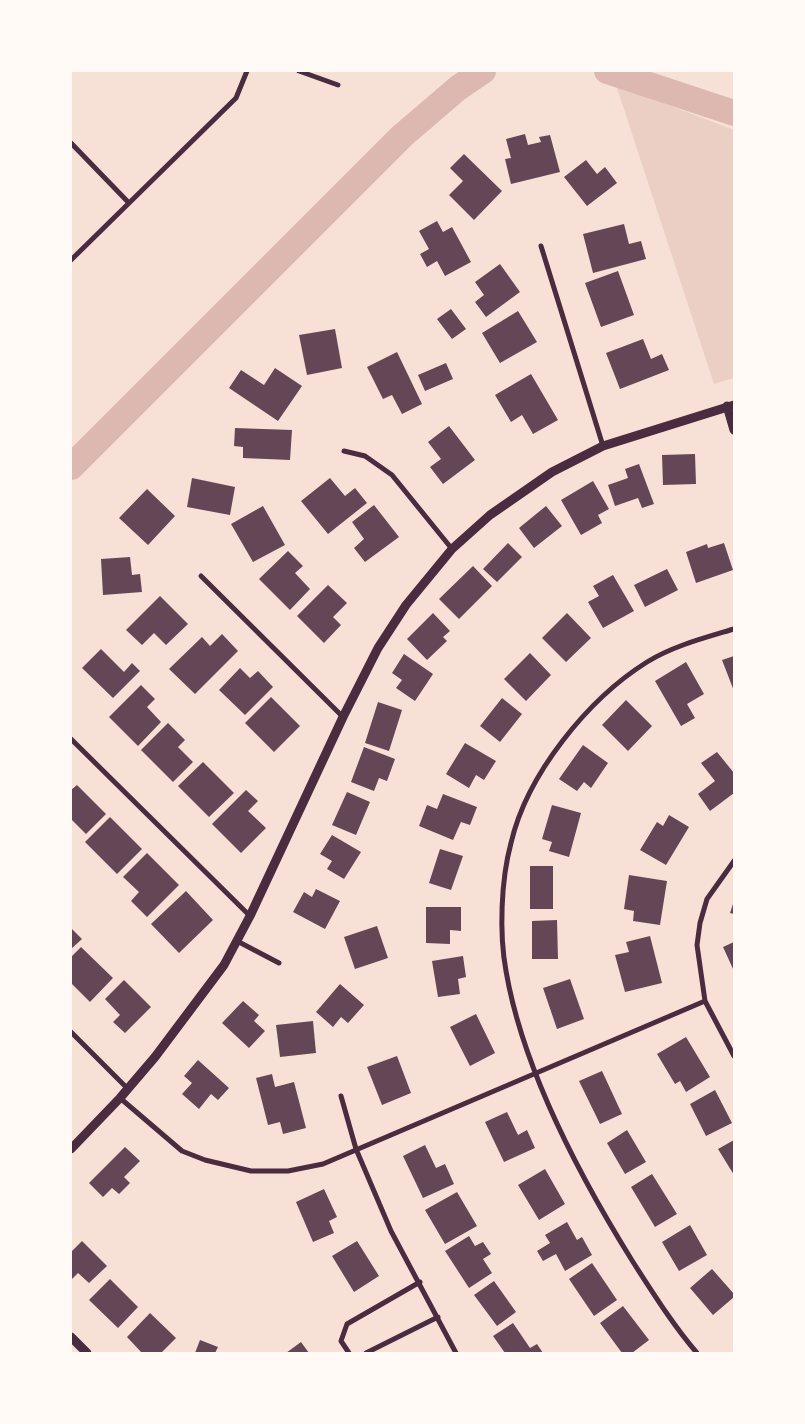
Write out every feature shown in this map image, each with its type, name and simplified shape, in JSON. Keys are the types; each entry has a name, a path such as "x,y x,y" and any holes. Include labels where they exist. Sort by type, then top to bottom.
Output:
{"street":[{"path":"71,260 236,98 247,71"},
{"path":"299,71 338,85"},
{"path":"71,143 130,203"},
{"path":"541,246 603,446"},
{"path":"71,1149 128,1089 208,987 250,916 343,717 382,641 406,605 452,549 490,514 552,472 603,446 730,406 734,430"},
{"path":"344,452 365,456 392,475 452,549"},
{"path":"201,576 343,717"},
{"path":"697,1353 653,1294 604,1215 562,1133 536,1073 515,1014 506,969 502,922 511,842 521,813 545,766 569,732 605,693 647,662 684,644 734,629"},
{"path":"71,739 250,916"},
{"path":"734,861 707,900 700,924 697,945 705,1001 734,1056"},
{"path":"236,941 279,963"},
{"path":"120,1098 182,1151 205,1160 251,1171 288,1171 323,1164 705,1001"},
{"path":"71,1032 128,1089"},
{"path":"341,1096 356,1149 391,1230 456,1353"},
{"path":"348,1353 341,1341 346,1324 420,1282"},
{"path":"366,1353 438,1318"},
{"path":"71,1337 86,1353"}],"shaded area":[{"path":"616,85 734,130 734,378 714,384"}],"building":[{"path":"525,134 528,145 541,142 539,137 550,135 560,172 511,184 505,159 511,158 506,139"},
{"path":"464,154 502,191 474,220 449,195 463,181 450,168"},
{"path":"586,160 597,174 605,167 617,183 587,206 564,177"},
{"path":"437,221 443,232 452,227 471,262 445,276 437,261 427,267 420,254 429,249 419,231"},
{"path":"624,224 629,244 641,241 646,259 593,273 583,234"},
{"path":"500,264 520,292 486,317 475,302 484,295 475,282"},
{"path":"618,271 634,315 601,327 585,283"},
{"path":"451,309 466,329 452,339 437,319"},
{"path":"518,311 537,342 500,363 482,333"},
{"path":"335,329 342,368 307,375 299,335"},
{"path":"643,339 651,359 662,354 669,370 620,389 606,353"},
{"path":"397,352 422,404 402,414 392,395 383,399 367,367"},
{"path":"446,363 453,379 425,391 418,375"},
{"path":"275,368 302,386 278,421 229,388 241,370 264,385"},
{"path":"531,374 558,420 533,434 522,415 511,422 495,395"},
{"path":"449,426 475,460 443,484 430,467 441,459 428,442"},
{"path":"235,428 292,430 290,460 243,458 243,447 234,446"},
{"path":"695,454 696,484 663,485 662,455"},
{"path":"639,464 654,504 642,508 638,498 615,506 608,485 628,478 625,469"},
{"path":"192,478 235,487 230,515 187,507"},
{"path":"330,478 345,496 355,488 367,503 328,534 301,501"},
{"path":"593,481 609,509 598,515 602,523 581,535 561,500"},
{"path":"147,489 175,516 148,545 119,518"},
{"path":"374,505 399,537 365,562 354,548 364,539 352,522"},
{"path":"263,506 285,545 253,562 231,524"},
{"path":"546,506 562,526 534,548 519,528"},
{"path":"508,543 522,557 497,582 483,569"},
{"path":"724,543 733,570 696,583 686,552 707,544 708,548"},
{"path":"288,551 303,566 295,573 310,589 290,610 259,579"},
{"path":"130,557 132,575 140,574 142,592 103,595 101,559"},
{"path":"473,566 492,586 459,619 439,599"},
{"path":"667,569 678,590 645,607 634,585"},
{"path":"613,575 634,611 603,628 588,602 599,596 593,586"},
{"path":"328,585 347,603 333,617 341,625 324,643 297,616"},
{"path":"160,596 188,624 166,645 154,633 142,645 126,630"},
{"path":"433,613 450,631 443,637 447,641 427,660 407,639"},
{"path":"567,613 591,638 566,662 542,638"},
{"path":"222,634 238,651 195,694 169,669 202,637 210,646"},
{"path":"101,649 124,672 132,663 140,671 113,698 82,668"},
{"path":"530,653 551,675 526,701 504,679"},
{"path":"404,654 433,674 415,701 396,688 402,680 392,673"},
{"path":"734,656 734,691 722,660"},
{"path":"686,662 704,694 687,704 695,718 681,726 655,681"},
{"path":"240,668 250,678 258,671 273,687 245,715 219,690"},
{"path":"141,685 155,699 147,707 161,722 138,746 109,717"},
{"path":"271,697 300,726 274,752 245,723"},
{"path":"502,698 522,714 500,742 480,726"},
{"path":"626,700 652,726 628,751 602,725"},
{"path":"378,702 402,710 389,751 365,743"},
{"path":"168,723 185,740 178,747 193,762 173,782 141,750"},
{"path":"465,743 496,761 484,780 476,775 469,788 446,774"},
{"path":"583,745 608,763 591,788 584,782 577,791 559,779"},
{"path":"364,747 395,759 387,781 379,778 374,791 351,782"},
{"path":"717,752 734,773 734,793 710,811 698,794 715,781 701,763"},
{"path":"203,762 234,793 209,817 178,786"},
{"path":"77,785 106,814 86,834 71,819 71,790"},
{"path":"246,790 258,801 248,811 266,828 241,853 212,824"},
{"path":"347,792 370,802 356,835 332,825"},
{"path":"443,794 477,807 470,825 461,822 453,840 419,826 427,805 437,809"},
{"path":"552,805 581,813 569,857 549,851 552,842 542,839"},
{"path":"669,815 689,827 666,865 640,850 657,822 663,826"},
{"path":"110,817 142,849 117,874 85,842"},
{"path":"332,835 361,852 344,879 327,869 332,861 320,854"},
{"path":"440,849 463,856 451,890 429,883"},
{"path":"147,853 179,885 147,917 131,901 139,892 123,877"},
{"path":"530,866 553,866 553,909 530,909"},
{"path":"629,875 667,881 660,925 633,921 634,911 624,909"},
{"path":"316,889 340,901 325,929 293,912 304,892 312,897"},
{"path":"186,891 213,920 179,953 151,924"},
{"path":"734,901 734,914 730,913"},
{"path":"426,907 461,907 461,931 450,930 450,944 426,943"},
{"path":"557,920 558,959 532,959 532,921"},
{"path":"377,926 388,958 355,969 344,937"},
{"path":"71,928 82,939 71,949"},
{"path":"650,936 662,983 625,992 615,955 629,952 626,942"},
{"path":"734,942 734,971 723,947"},
{"path":"81,947 113,978 90,1002 71,983 71,957"},
{"path":"463,956 466,977 458,979 460,994 438,997 432,961"},
{"path":"570,979 584,1019 557,1029 543,988"},
{"path":"124,980 151,1007 125,1033 113,1022 120,1015 105,999"},
{"path":"340,984 364,1005 348,1023 341,1017 333,1027 316,1012"},
{"path":"243,1001 259,1015 254,1021 265,1031 249,1048 222,1023"},
{"path":"476,1014 495,1053 470,1066 450,1027"},
{"path":"313,1021 316,1053 280,1057 276,1025"},
{"path":"686,1037 710,1077 686,1092 680,1081 675,1084 657,1054"},
{"path":"397,1056 411,1093 382,1105 367,1067"},
{"path":"198,1060 229,1088 218,1100 211,1094 199,1109 182,1094 192,1083 184,1076"},
{"path":"602,1071 622,1114 600,1124 579,1081"},
{"path":"272,1074 275,1087 294,1082 306,1128 283,1134 280,1122 268,1125 256,1078"},
{"path":"715,1090 732,1123 706,1136 690,1104"},
{"path":"507,1112 518,1135 527,1130 535,1148 504,1162 485,1122"},
{"path":"627,1130 646,1162 625,1174 607,1143"},
{"path":"734,1140 734,1175 718,1149"},
{"path":"425,1145 436,1168 445,1164 454,1184 423,1198 403,1156"},
{"path":"125,1147 140,1161 124,1177 130,1183 119,1194 112,1188 103,1197 89,1183"},
{"path":"545,1169 565,1204 539,1220 518,1185"},
{"path":"652,1174 677,1214 655,1227 631,1187"},
{"path":"324,1189 337,1217 329,1221 334,1233 313,1242 296,1202"},
{"path":"457,1192 477,1226 445,1244 425,1210"},
{"path":"567,1222 577,1240 582,1237 592,1255 565,1271 556,1254 543,1261 537,1251 550,1243 545,1235"},
{"path":"690,1225 707,1255 679,1271 662,1242"},
{"path":"469,1236 475,1246 483,1242 491,1254 483,1259 492,1273 469,1288 445,1251"},
{"path":"82,1241 107,1266 89,1283 78,1273 71,1280 71,1252"},
{"path":"357,1241 379,1276 354,1292 332,1256"},
{"path":"592,1263 617,1300 594,1316 569,1279"},
{"path":"712,1269 734,1294 734,1297 713,1315 690,1288"},
{"path":"110,1279 138,1307 118,1328 89,1300"},
{"path":"494,1281 516,1312 497,1326 474,1295"},
{"path":"623,1306 649,1340 632,1353 622,1353 600,1323"},
{"path":"150,1313 176,1338 161,1353 142,1353 127,1337"},
{"path":"513,1323 530,1348 537,1344 543,1353 505,1353 493,1336"},
{"path":"200,1340 218,1347 215,1353 195,1353"},
{"path":"301,1342 309,1353 286,1353"}],"waterway":[{"path":"71,467 402,136 458,88 483,71"},
{"path":"607,71 734,113"}]}
